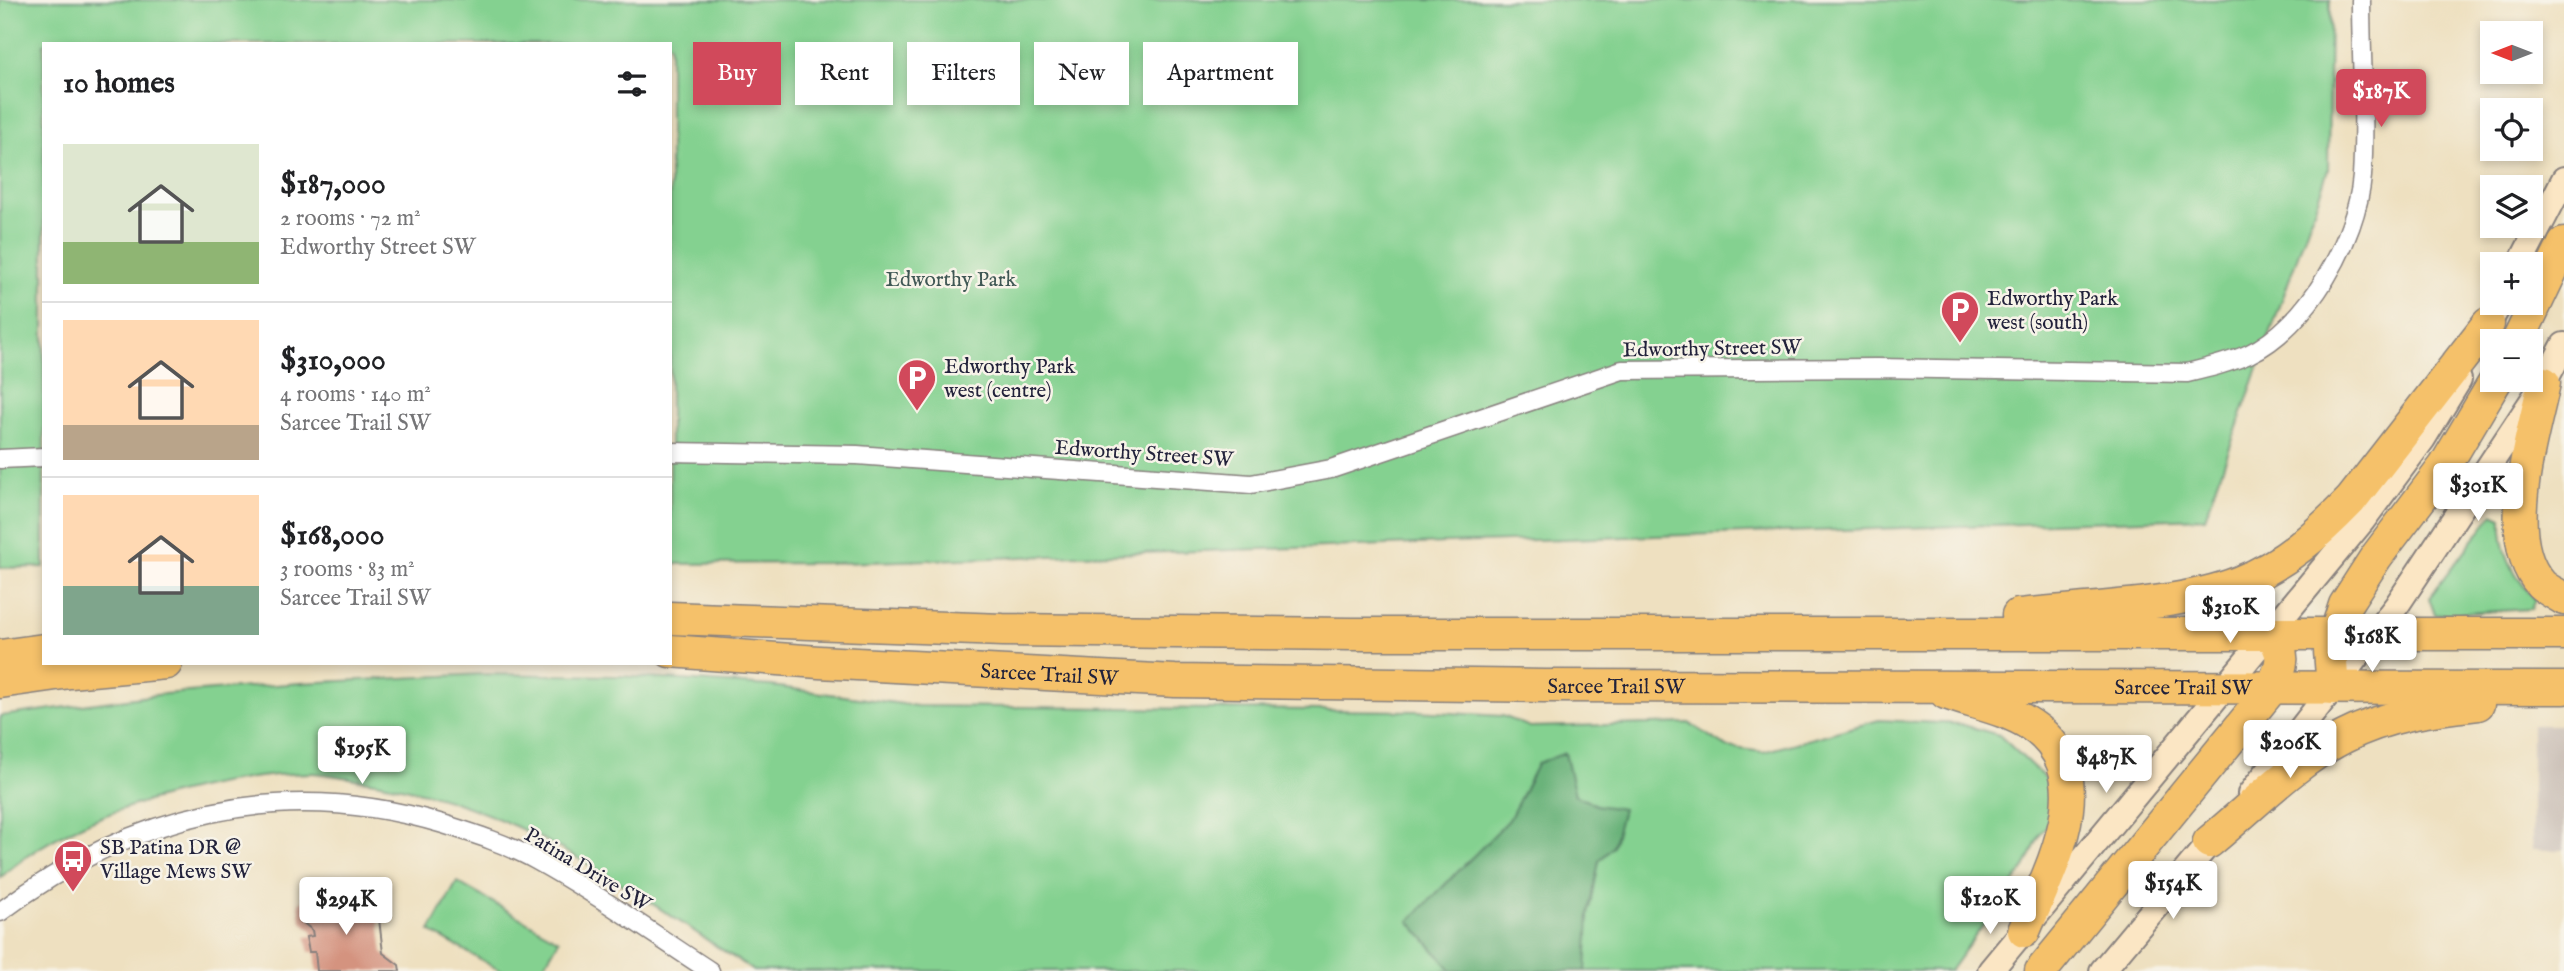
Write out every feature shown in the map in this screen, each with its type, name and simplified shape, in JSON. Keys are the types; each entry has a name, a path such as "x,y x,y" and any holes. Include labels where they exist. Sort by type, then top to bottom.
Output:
{"highway":[{"path":"2524,329 2564,244"},
{"path":"1933,632 2016,616 2183,597 2243,581 2299,548 2351,500 2493,315"},
{"path":"2544,383 2524,475 2521,524 2523,546 2540,583 2564,598"},
{"path":"2333,688 2330,651 2344,605 2376,557 2445,466 2489,392"},
{"name":"Sarcee Trail SW","path":"672,618 1044,630 1352,634 2564,634"},
{"path":"2041,971 2272,688 2281,665 2281,647 2271,634"},
{"path":"0,656 42,650"},
{"name":"Sarcee Trail SW","path":"672,651 819,662 1175,681 1544,686 2559,688"},
{"path":"0,682 145,665"},
{"path":"1925,686 2030,724 2051,742 2060,759 2066,780 2068,817 2062,840 2024,931"},
{"path":"2209,842 2314,755 2343,737 2399,715 2532,698 2559,688"}],"main road":[{"path":"2526,252 2564,179"},
{"path":"1990,971 2223,687 2271,634 2291,605 2362,520 2423,439 2451,394 2493,315"},
{"path":"2102,971 2209,842 2397,605 2544,383 2564,345"}],"street":[{"name":"Edworthy Street SW","path":"672,452 870,456 1251,484 1331,469 1622,370 1877,368 2187,373 2219,365 2251,353 2300,314 2322,286 2342,250 2362,178 2361,0"},
{"path":"0,458 42,457"},
{"name":"Patina Drive SW","path":"0,912 69,864 132,835 181,819 279,803 349,804 425,819 480,835 535,860 710,971"}],"shaded area":[{"path":"2532,725 2564,725 2564,850 2532,850"}],"green space":[{"name":"Edworthy Park","path":"0,0 2330,0 2328,170 2205,518 838,563 672,564 672,42 42,42 42,567 0,568"},
{"path":"2493,514 2502,518 2503,541 2514,572 2535,599 2531,609 2435,615 2429,598"},
{"path":"482,674 621,676 771,686 917,706 1416,711 1503,716 1530,727 1689,723 1727,747 1763,752 1879,720 1960,724 1999,735 2046,779 2052,819 2040,834 2026,866 1950,971 754,971 615,880 521,828 418,791 317,773 275,775 222,783 125,808 58,837 37,849 0,878 0,716 164,694 300,683"},
{"path":"1565,753 1575,795 1596,805 1623,809 1613,847 1599,861 1589,915 1586,971 1452,971 1409,921 1509,820 1538,763"},
{"path":"457,882 559,940 541,971 501,971 430,931"}],"building":[{"path":"318,899 330,908 335,907 335,901 350,899 351,905 377,902 383,953 399,965 400,971 317,971 315,952 309,952 306,937 313,936 312,930 301,921 299,902"}],"place":[{"name":"Edworthy Park west (south)","path":"1960,344"},
{"name":"Edworthy Park west (centre)","path":"917,412"},
{"name":"SB Patina DR @ Village Mews SW","path":"73,893"}]}
